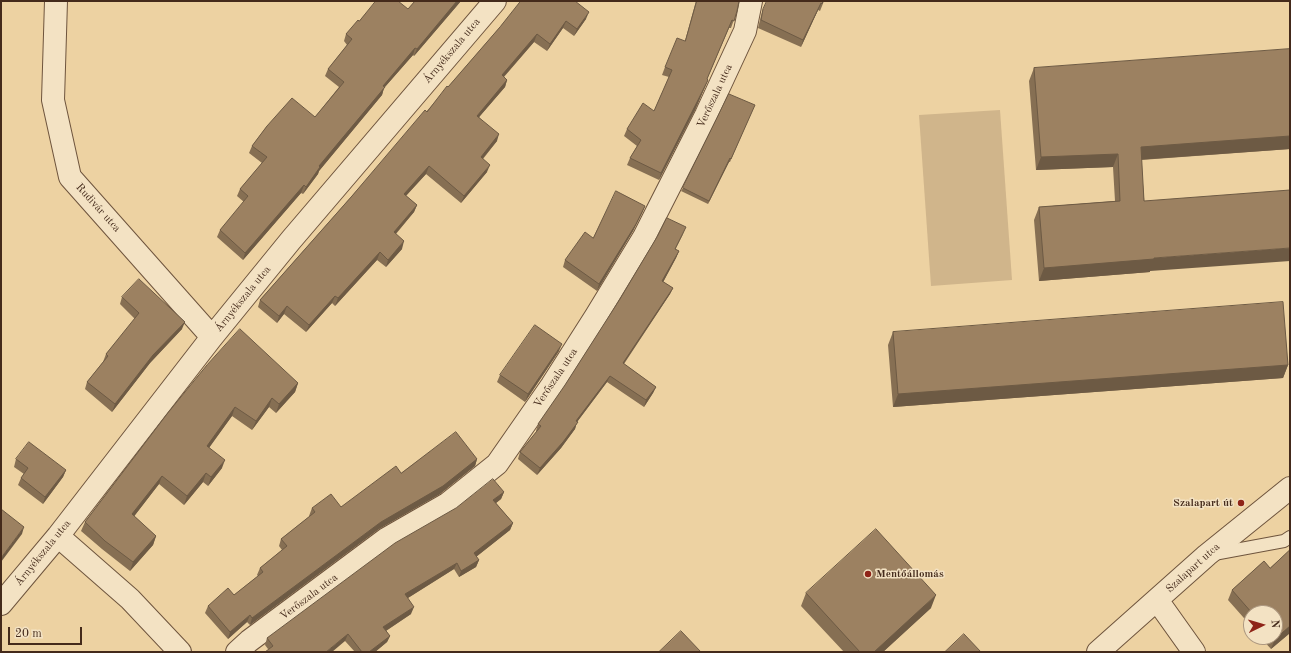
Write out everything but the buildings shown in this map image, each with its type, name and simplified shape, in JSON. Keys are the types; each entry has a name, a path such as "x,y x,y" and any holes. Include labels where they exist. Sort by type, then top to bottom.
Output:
{"street":[{"name":"Rudivár utca","path":"56,1 53,100 70,177 212,337"},
{"name":"Árnyékszala utca","path":"1,604 58,536 212,337 291,240 495,1"},
{"name":"Verőszala utca","path":"237,652 249,641 386,539 447,504 497,464 552,385 644,237 706,115 745,31 751,1"},
{"name":"Szalapart utca","path":"1098,652 1207,555 1290,488"},
{"path":"58,536 130,598 180,652"},
{"path":"1157,600 1194,652"}],"lane":[{"path":"1207,555 1284,541 1290,537"}],"shaded area":[{"path":"1000,110 1012,280 931,286 919,115"}],"place":[{"name":"Szalapart út","path":"1241,503"},
{"name":"Mentőállomás","path":"868,574"}]}
